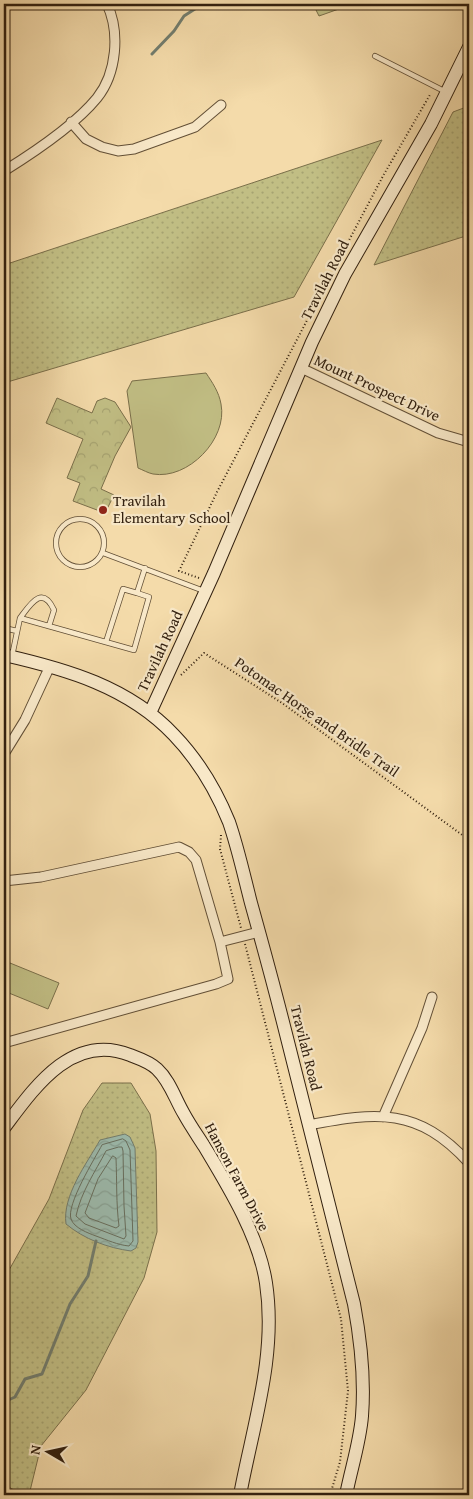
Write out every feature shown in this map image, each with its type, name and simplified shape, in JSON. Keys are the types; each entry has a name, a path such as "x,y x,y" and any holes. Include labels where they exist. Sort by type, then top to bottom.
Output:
{"main road":[{"name":"Travilah Road","path":"346,1495 362,1418 364,1378 362,1347 354,1304 259,932 229,823 210,782 194,758 150,713 205,592 301,368 345,274 431,124 469,47"},
{"path":"8,656 75,673 121,694 150,713"},
{"name":"Hanson Farm Drive","path":"4,1128 31,1092 57,1066 77,1055 95,1050 122,1052 138,1058 156,1068 168,1084 229,1189 250,1230 266,1281 270,1315 268,1351 264,1382 240,1495"}],"street":[{"path":"4,171 30,155 97,98 109,76 116,44 107,4"},
{"path":"71,122 86,139 102,147 118,150 134,149 194,127 221,105"},
{"name":"Mount Prospect Drive","path":"301,368 438,433 469,442"},
{"path":"4,754 25,720 50,666"},
{"path":"4,881 41,877 179,847 189,852 196,860 220,942 228,979 216,984 4,1043"},
{"path":"220,942 259,932"},
{"path":"383,1116 422,1028 432,997"},
{"path":"309,1125 351,1117 383,1116 409,1121 428,1129 454,1147 469,1163"}],"lane":[{"path":"375,56 447,92"},
{"path":"83,519 92,522 100,528 104,537 105,546 103,553 97,562 89,567 70,566 62,560 57,552 56,542 58,533 64,525 73,520 83,519"},
{"path":"103,553 205,592"},
{"path":"137,593 145,568"},
{"path":"20,618 134,650 149,597 123,589 106,642"},
{"path":"8,656 20,618 31,602 37,598 50,601 54,610 49,626"},
{"path":"4,628 17,631"}],"path":[{"name":"Potomac Horse and Bridle Trail","path":"177,679 204,652 282,703 469,840"},
{"path":"222,832 220,849 341,1319 348,1391 340,1462 330,1495"}],"green space":[{"path":"313,4 353,4 319,16"},
{"path":"469,106 469,235 374,265 453,112"},
{"path":"382,140 294,297 4,383 4,265"},
{"path":"206,373 217,391 221,404 222,417 212,443 192,464 179,471 153,474 138,468 127,391 132,381"},
{"path":"57,398 92,413 97,401 105,398 115,402 131,427 115,456 101,489 114,495 105,513 73,501 80,483 67,478 83,439 46,423"},
{"path":"10,963 59,983 48,1009 4,991 4,980"},
{"path":"102,1083 131,1083 150,1114 156,1151 157,1232 144,1278 86,1390 41,1446 29,1495 22,1495 4,1484 4,1279 49,1199 83,1110"}],"water":[{"path":"125,1134 130,1137 135,1148 138,1242 136,1248 131,1251 97,1242 66,1224 68,1202 72,1191 82,1169 100,1140"}],"waterway":[{"path":"152,54 174,31 184,16 198,7 239,4"},
{"path":"4,1402 15,1397 25,1379 42,1374 70,1304 88,1276 96,1241"}],"place":[{"name":"Travilah Elementary School","path":"103,510"}]}
